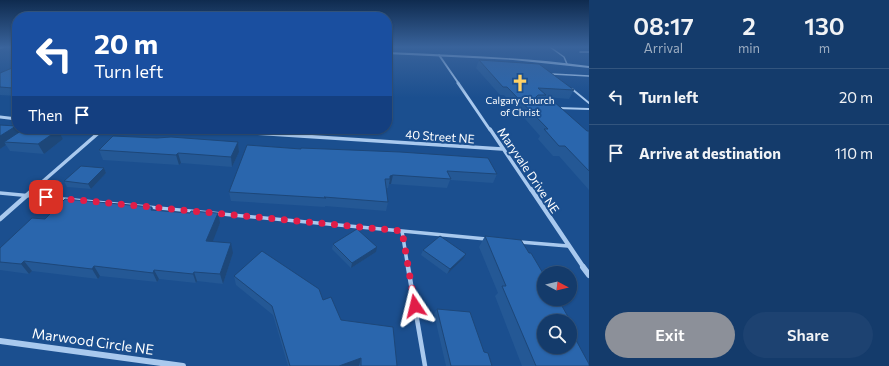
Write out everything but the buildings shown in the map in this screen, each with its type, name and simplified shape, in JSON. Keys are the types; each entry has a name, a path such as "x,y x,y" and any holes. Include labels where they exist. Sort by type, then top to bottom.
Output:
{"street":[{"name":"Maryvale Drive NE","path":"445,64 589,275"},
{"path":"568,64 589,67"},
{"path":"0,117 12,118"},
{"path":"0,219 98,134"},
{"name":"40 Street NE","path":"264,134 502,149"},
{"name":"Marwood Circle NE","path":"0,341 183,366"}],"lane":[{"path":"548,70 558,78"},
{"path":"552,74 589,76"},
{"path":"570,88 589,102"},
{"path":"550,107 589,109"},
{"path":"0,193 495,239"},
{"path":"402,231 425,366"},
{"path":"518,241 568,246"}],"place":[{"name":"Calgary Church of Christ","path":"520,83"}],"route":[{"path":"46,197 402,231 415,306"}]}
